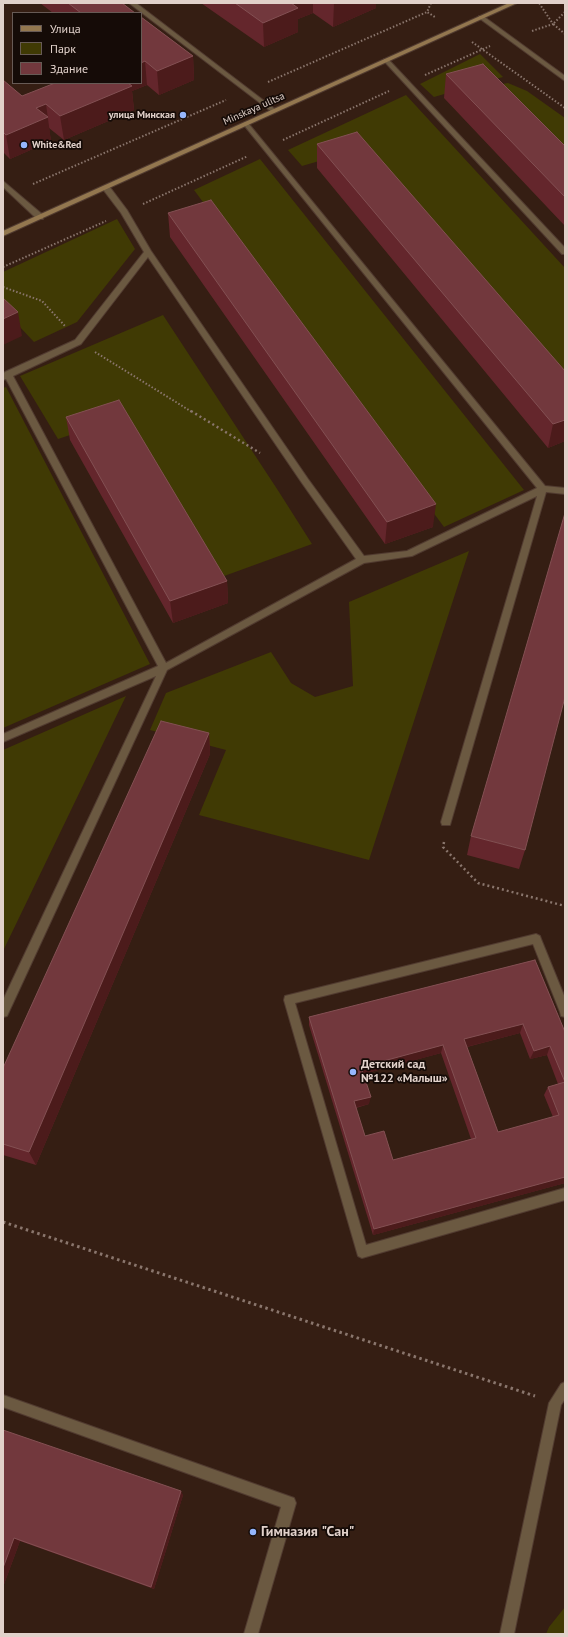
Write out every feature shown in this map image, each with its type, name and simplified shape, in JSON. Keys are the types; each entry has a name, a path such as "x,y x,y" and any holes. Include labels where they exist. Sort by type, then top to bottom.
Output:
{"main road":[{"name":"Minskaya ulitsa","path":"3,234 514,3"}],"street":[{"path":"132,3 274,112"},
{"path":"481,18 565,79"},
{"path":"386,60 565,252"},
{"path":"246,124 543,489"},
{"path":"3,183 40,217"},
{"path":"106,188 124,212 148,252 305,481 362,560"},
{"path":"148,252 78,342 5,376 164,668"},
{"path":"446,822 543,489"},
{"path":"3,738 164,668 362,560 409,554 543,489 565,491"},
{"path":"3,1012 164,668"},
{"path":"565,1012 536,939 289,1000 362,1252 565,1194"},
{"path":"507,1634 555,1403 565,1388"},
{"path":"3,1401 289,1503 251,1634"}],"path":[{"path":"539,3 553,24 565,34"},
{"path":"13,192 427,12"},
{"path":"3,267 482,49 553,24 565,12"},
{"path":"454,30 565,108"},
{"path":"3,287 42,301 78,342 265,456"},
{"path":"446,822 443,847 478,883 565,906"},
{"path":"3,1222 555,1403"}],"green space":[{"path":"480,54 503,77 434,97 420,84"},
{"path":"508,83 527,91 565,118 565,164 497,85"},
{"path":"406,95 565,268 565,383 357,150 302,166 288,150"},
{"path":"260,159 524,490 444,527 194,190"},
{"path":"117,219 135,249 77,322 34,342 3,309 3,272"},
{"path":"163,315 312,544 216,579 124,417 58,439 20,376"},
{"path":"6,387 150,664 3,728 3,388"},
{"path":"469,551 369,860 199,815 226,750 150,730 166,693 271,652 291,683 315,697 353,686 349,602"},
{"path":"126,696 3,951 3,750"},
{"path":"565,1607 565,1634 546,1634 549,1627"}],"building":[{"path":"68,3 122,3 134,12 80,12"},
{"path":"235,3 291,3 298,8 263,23"},
{"path":"142,18 193,56 157,71 145,61 142,62"},
{"path":"483,64 565,146 565,197 446,74"},
{"path":"3,80 22,96 52,84 129,84 132,86 60,116 46,104 36,108 48,117 6,135 3,132"},
{"path":"357,132 565,371 565,420 553,424 317,144"},
{"path":"211,200 436,504 387,522 168,213"},
{"path":"3,298 18,312 3,319"},
{"path":"119,400 227,581 170,601 66,417"},
{"path":"565,513 565,697 525,850 471,836"},
{"path":"161,721 209,733 29,1152 3,1144 3,1068"},
{"path":"535,960 565,1032 565,1082 565,1177 374,1229 309,1017","holes":["523,1024 534,1051 550,1046 565,1082 548,1087 559,1115 498,1132 464,1039","443,1045 476,1138 393,1160 384,1131 365,1136 354,1101 371,1097 361,1067"]},
{"path":"3,1430 181,1491 151,1587 14,1538 3,1568"}],"place":[{"name":"улица Минская","path":"183,115"},
{"name":"White&Red","path":"24,145"},
{"name":"Детский сад №122 «Малыш»","path":"353,1072"},
{"name":"Гимназия \"Сан\"","path":"253,1532"}]}
